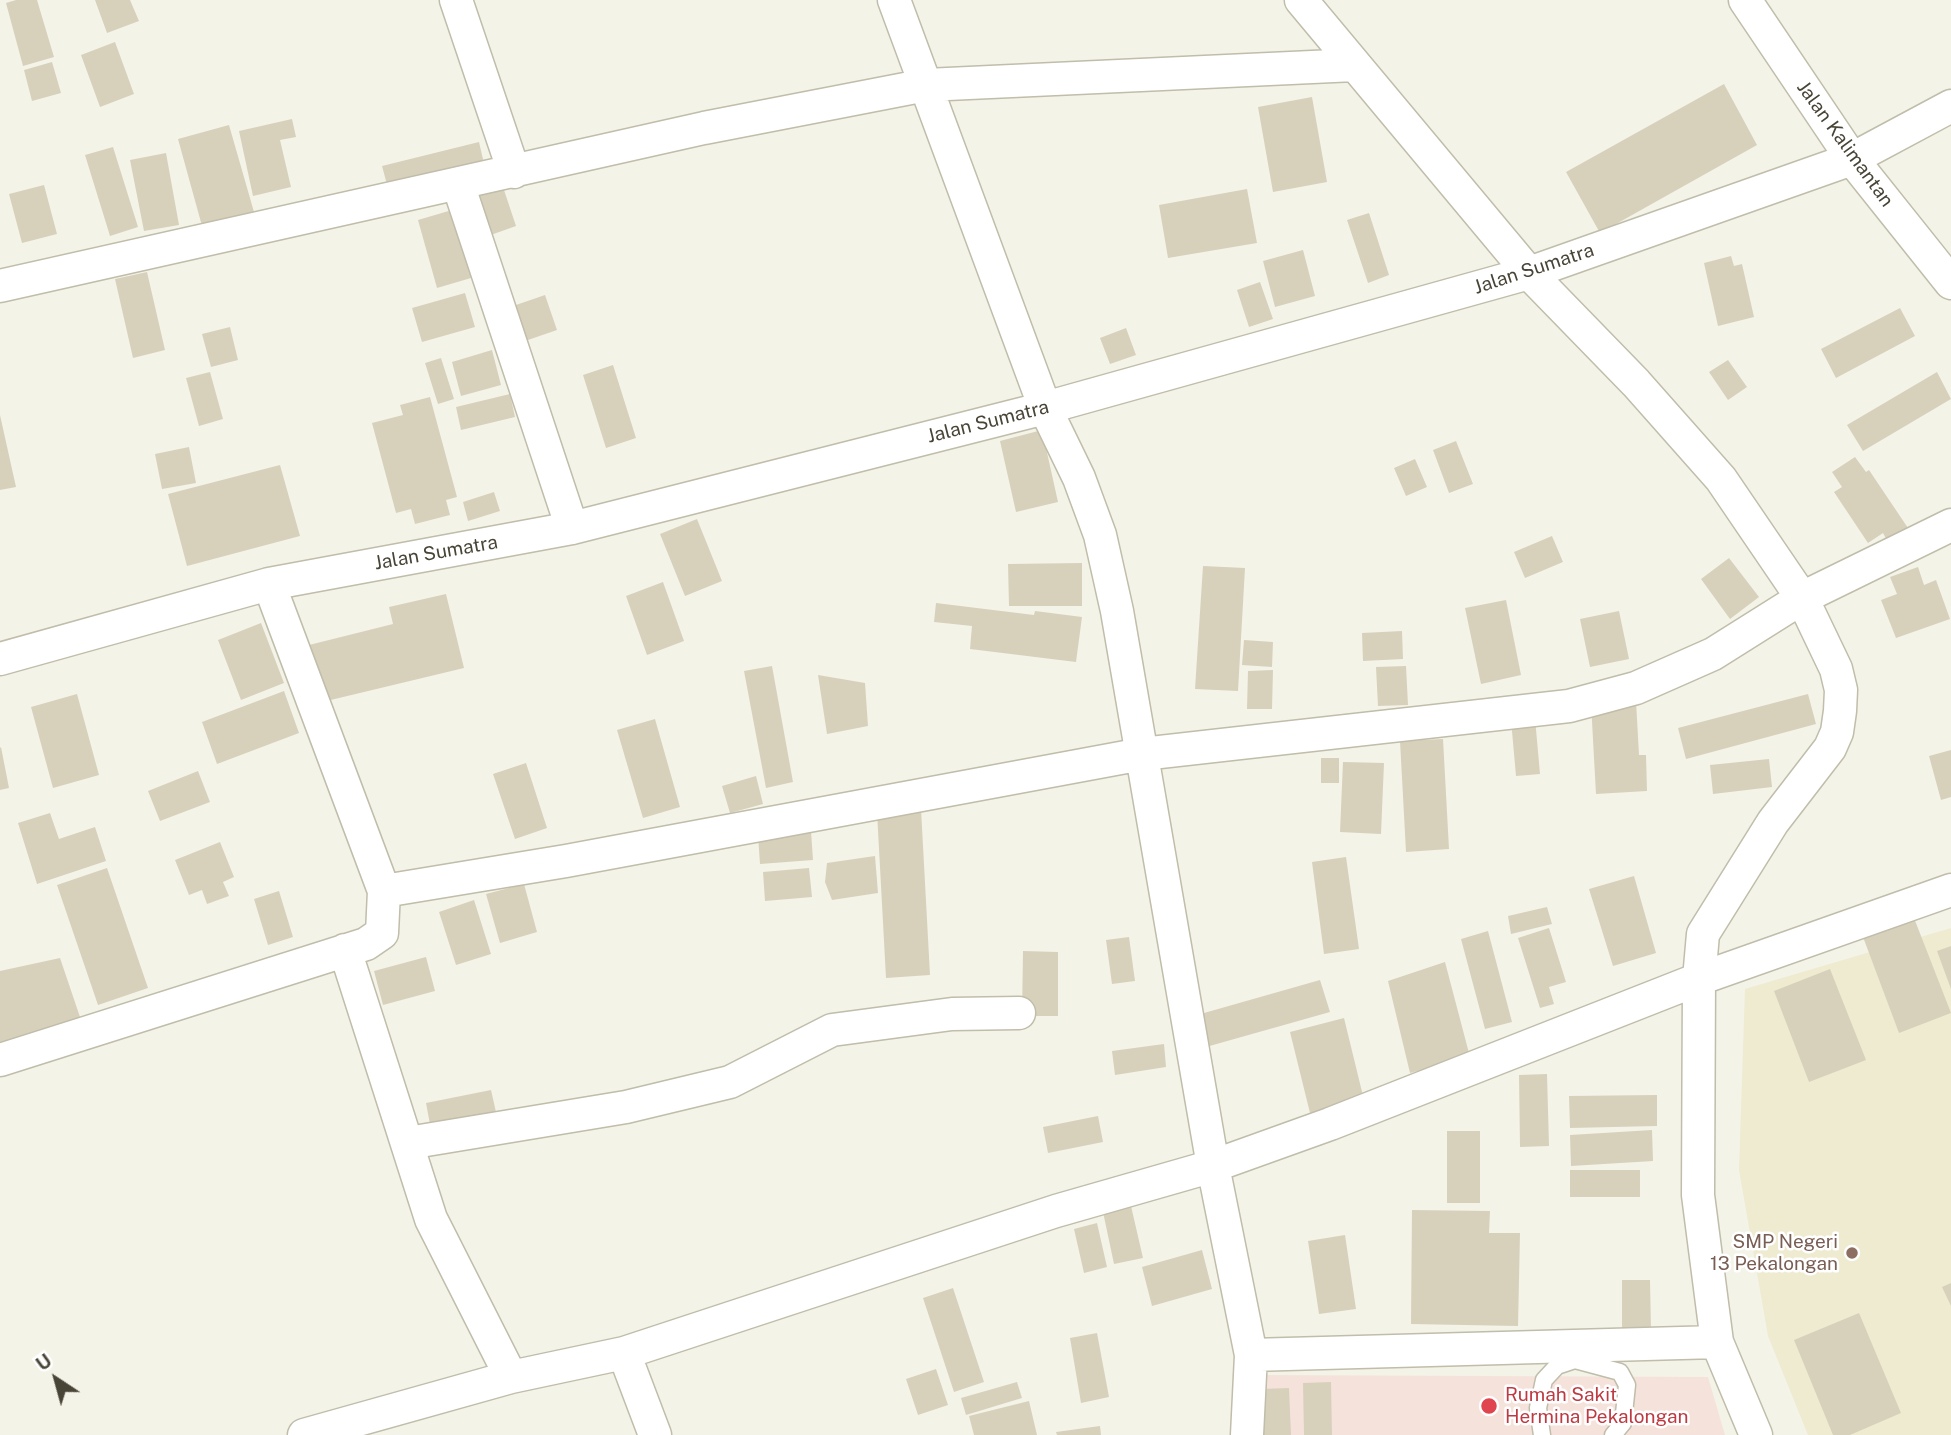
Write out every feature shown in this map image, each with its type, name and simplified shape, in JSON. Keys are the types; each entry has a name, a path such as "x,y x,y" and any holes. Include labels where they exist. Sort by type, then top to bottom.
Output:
{"street":[{"path":"456,0 514,172"},
{"path":"894,0 1045,408 1079,478 1100,534 1142,754 1213,1166 1251,1355 1247,1435"},
{"path":"1301,0 1529,273 1636,383 1721,479 1802,597 1836,669 1841,690 1837,732 1830,748 1773,822 1703,934 1699,979 1698,1195 1717,1342 1756,1435"},
{"name":"Jalan Kalimantan","path":"1745,0 1852,159 1951,284"},
{"path":"0,286 704,128 926,85 1355,65"},
{"name":"Jalan Sumatra","path":"0,659 268,583 572,528 1045,408 1529,273 1852,159 1951,106"},
{"path":"458,184 572,528"},
{"path":"384,891 566,861 1142,754 1569,706 1636,688 1713,654 1802,597 1951,525"},
{"path":"0,1060 366,944 382,933 384,891 268,583"},
{"path":"304,1435 511,1377 624,1353 1056,1211 1213,1166 1365,1110 1699,979 1951,890"},
{"path":"345,950 431,1219 511,1377"},
{"path":"408,1143 626,1107 730,1082 832,1030 952,1014 1019,1013"},
{"path":"1251,1355 1717,1342"},
{"path":"624,1353 654,1435"}],"lane":[{"path":"1542,1435 1538,1408 1544,1380 1556,1366 1575,1360 1620,1372 1627,1385 1623,1423 1613,1435"}],"shaded area":[{"name":"SMP Negeri 13 Pekalongan","path":"1951,928 1951,1435 1808,1435 1768,1336 1739,1170 1745,989"},
{"name":"Rumah Sakit Hermina Pekalongan","path":"1265,1375 1708,1377 1725,1435 1258,1435"}],"building":[{"path":"37,0 54,57 23,66 6,3"},
{"path":"95,0 130,0 139,21 107,33"},
{"path":"115,42 134,94 100,107 81,55"},
{"path":"52,62 61,93 32,101 24,70"},
{"path":"1724,84 1757,145 1600,233 1566,172"},
{"path":"1312,97 1327,182 1273,192 1258,107"},
{"path":"292,119 296,137 280,140 291,187 253,196 239,131"},
{"path":"229,125 254,212 202,226 178,139"},
{"path":"479,142 485,168 389,192 382,166"},
{"path":"113,147 138,227 110,236 85,155"},
{"path":"166,153 179,225 144,231 130,160"},
{"path":"44,185 57,234 22,243 9,194"},
{"path":"503,187 516,226 488,236 474,196"},
{"path":"1247,189 1257,243 1168,258 1159,205"},
{"path":"452,210 471,278 437,288 418,220"},
{"path":"1369,213 1389,275 1368,283 1347,220"},
{"path":"1303,250 1315,296 1275,307 1263,261"},
{"path":"1731,256 1734,266 1742,264 1754,317 1718,326 1704,263"},
{"path":"147,272 165,350 133,358 115,279"},
{"path":"1260,282 1273,319 1249,327 1237,290"},
{"path":"465,293 475,327 422,342 412,308"},
{"path":"545,295 557,330 525,341 513,306"},
{"path":"1900,308 1915,336 1836,378 1821,349"},
{"path":"230,327 238,360 211,367 202,334"},
{"path":"1126,328 1136,355 1110,364 1100,338"},
{"path":"492,350 501,385 461,396 452,362"},
{"path":"441,358 454,399 438,404 425,363"},
{"path":"1728,360 1747,387 1728,400 1709,372"},
{"path":"613,365 636,438 606,448 583,375"},
{"path":"210,372 223,419 199,426 186,378"},
{"path":"1937,372 1951,399 1863,451 1847,425"},
{"path":"510,394 515,417 461,430 456,407"},
{"path":"430,397 457,497 446,500 450,515 415,524 411,509 396,513 372,423 403,415 400,405"},
{"path":"0,415 16,487 0,490"},
{"path":"1042,430 1058,502 1016,512 1000,441"},
{"path":"1456,441 1473,484 1449,493 1433,450"},
{"path":"189,447 196,483 162,489 155,454"},
{"path":"1855,457 1866,472 1869,470 1910,531 1889,544 1883,533 1868,543 1834,492 1842,487 1832,472"},
{"path":"1415,459 1427,487 1406,496 1394,468"},
{"path":"280,465 300,536 187,566 168,494"},
{"path":"494,492 500,511 468,521 463,502"},
{"path":"697,519 722,581 685,596 660,534"},
{"path":"1552,536 1563,562 1525,578 1514,552"},
{"path":"1729,558 1759,597 1730,619 1701,579"},
{"path":"1082,563 1082,606 1009,606 1008,564"},
{"path":"1203,566 1245,568 1238,691 1195,689"},
{"path":"1918,567 1924,585 1936,580 1950,619 1896,638 1881,600 1897,594 1890,577"},
{"path":"663,582 684,641 647,655 626,596"},
{"path":"446,594 464,668 314,704 301,647 393,624 389,607"},
{"path":"1506,600 1521,675 1481,684 1465,608"},
{"path":"936,603 1034,615 1035,611 1082,617 1076,662 970,649 972,626 934,622"},
{"path":"1619,611 1629,659 1590,667 1580,619"},
{"path":"261,623 284,683 241,700 218,640"},
{"path":"1402,631 1403,659 1363,661 1362,633"},
{"path":"1244,640 1273,642 1272,667 1242,665"},
{"path":"772,666 793,782 766,788 744,671"},
{"path":"1406,666 1408,705 1378,706 1376,667"},
{"path":"1273,670 1272,709 1247,709 1248,671"},
{"path":"818,675 865,683 868,726 827,734"},
{"path":"284,691 299,733 217,764 202,722"},
{"path":"77,694 99,775 53,788 31,707"},
{"path":"1808,694 1816,724 1686,759 1678,728"},
{"path":"1636,701 1639,755 1646,755 1647,791 1596,794 1591,703"},
{"path":"1535,718 1540,774 1516,776 1511,720"},
{"path":"655,719 680,807 643,818 617,730"},
{"path":"1443,739 1449,849 1406,852 1400,741"},
{"path":"0,748 9,788 0,790"},
{"path":"1951,750 1951,797 1941,800 1929,756"},
{"path":"1321,758 1339,758 1339,783 1321,783"},
{"path":"1769,759 1772,787 1713,794 1710,765"},
{"path":"1343,762 1384,763 1381,834 1340,832"},
{"path":"526,763 547,828 515,839 493,774"},
{"path":"198,771 210,802 160,821 148,791"},
{"path":"756,776 763,804 730,813 722,786"},
{"path":"921,809 930,975 886,978 877,812"},
{"path":"50,813 59,839 95,827 106,861 37,884 18,823"},
{"path":"811,831 813,860 760,864 758,835"},
{"path":"220,842 234,877 223,882 229,896 207,904 202,890 189,895 175,860"},
{"path":"875,856 878,893 832,900 825,882 827,863"},
{"path":"1346,857 1359,949 1324,954 1312,862"},
{"path":"107,868 148,988 98,1005 57,885"},
{"path":"809,868 812,897 765,901 763,872"},
{"path":"1634,876 1656,953 1613,966 1589,889"},
{"path":"524,884 537,932 500,943 486,894"},
{"path":"279,891 293,937 268,945 254,899"},
{"path":"474,900 491,954 456,965 439,912"},
{"path":"1547,907 1552,924 1511,934 1508,916"},
{"path":"1914,918 1951,1013 1899,1033 1863,937"},
{"path":"1549,928 1566,982 1549,987 1554,1004 1540,1008 1518,938"},
{"path":"1488,931 1512,1022 1485,1029 1461,939"},
{"path":"1129,937 1135,981 1112,984 1106,940"},
{"path":"1951,946 1951,989 1937,951"},
{"path":"1023,951 1058,952 1058,1016 1022,1016"},
{"path":"426,957 435,991 383,1005 374,971"},
{"path":"60,958 80,1017 0,1043 0,971"},
{"path":"1445,962 1470,1057 1410,1073 1388,981"},
{"path":"1830,969 1866,1060 1809,1082 1774,991"},
{"path":"1320,980 1330,1012 1206,1047 1197,1015"},
{"path":"1344,1018 1364,1100 1310,1113 1290,1032"},
{"path":"1164,1044 1166,1067 1115,1075 1112,1051"},
{"path":"1547,1074 1549,1146 1520,1147 1519,1075"},
{"path":"491,1090 498,1121 432,1135 426,1103"},
{"path":"1657,1095 1657,1126 1570,1128 1569,1096"},
{"path":"1098,1116 1103,1142 1048,1153 1043,1127"},
{"path":"1652,1130 1653,1161 1571,1166 1570,1135"},
{"path":"1447,1131 1480,1131 1480,1203 1447,1203"},
{"path":"1570,1170 1640,1170 1640,1197 1570,1197"},
{"path":"1131,1206 1143,1258 1114,1264 1103,1212"},
{"path":"1412,1210 1490,1211 1489,1233 1520,1233 1518,1326 1411,1324"},
{"path":"1097,1223 1107,1267 1084,1273 1074,1229"},
{"path":"1345,1235 1356,1309 1319,1314 1308,1241"},
{"path":"1202,1250 1212,1289 1152,1306 1142,1267"},
{"path":"1622,1280 1650,1280 1651,1331 1622,1331"},
{"path":"1951,1283 1951,1306 1942,1287"},
{"path":"953,1288 984,1382 954,1392 923,1298"},
{"path":"1859,1313 1901,1413 1850,1435 1833,1435 1794,1340"},
{"path":"1097,1333 1109,1397 1081,1403 1070,1338"},
{"path":"936,1369 948,1405 918,1415 906,1379"},
{"path":"1017,1382 1022,1398 966,1415 961,1398"},
{"path":"1331,1382 1332,1435 1304,1435 1303,1383"},
{"path":"1289,1388 1291,1435 1261,1435 1260,1389"},
{"path":"1029,1401 1037,1435 974,1435 969,1416"},
{"path":"1100,1426 1101,1435 1057,1435 1056,1432"}],"place":[{"name":"SMP Negeri 13 Pekalongan","path":"1852,1253"},
{"name":"Rumah Sakit Hermina Pekalongan","path":"1489,1406"}]}
